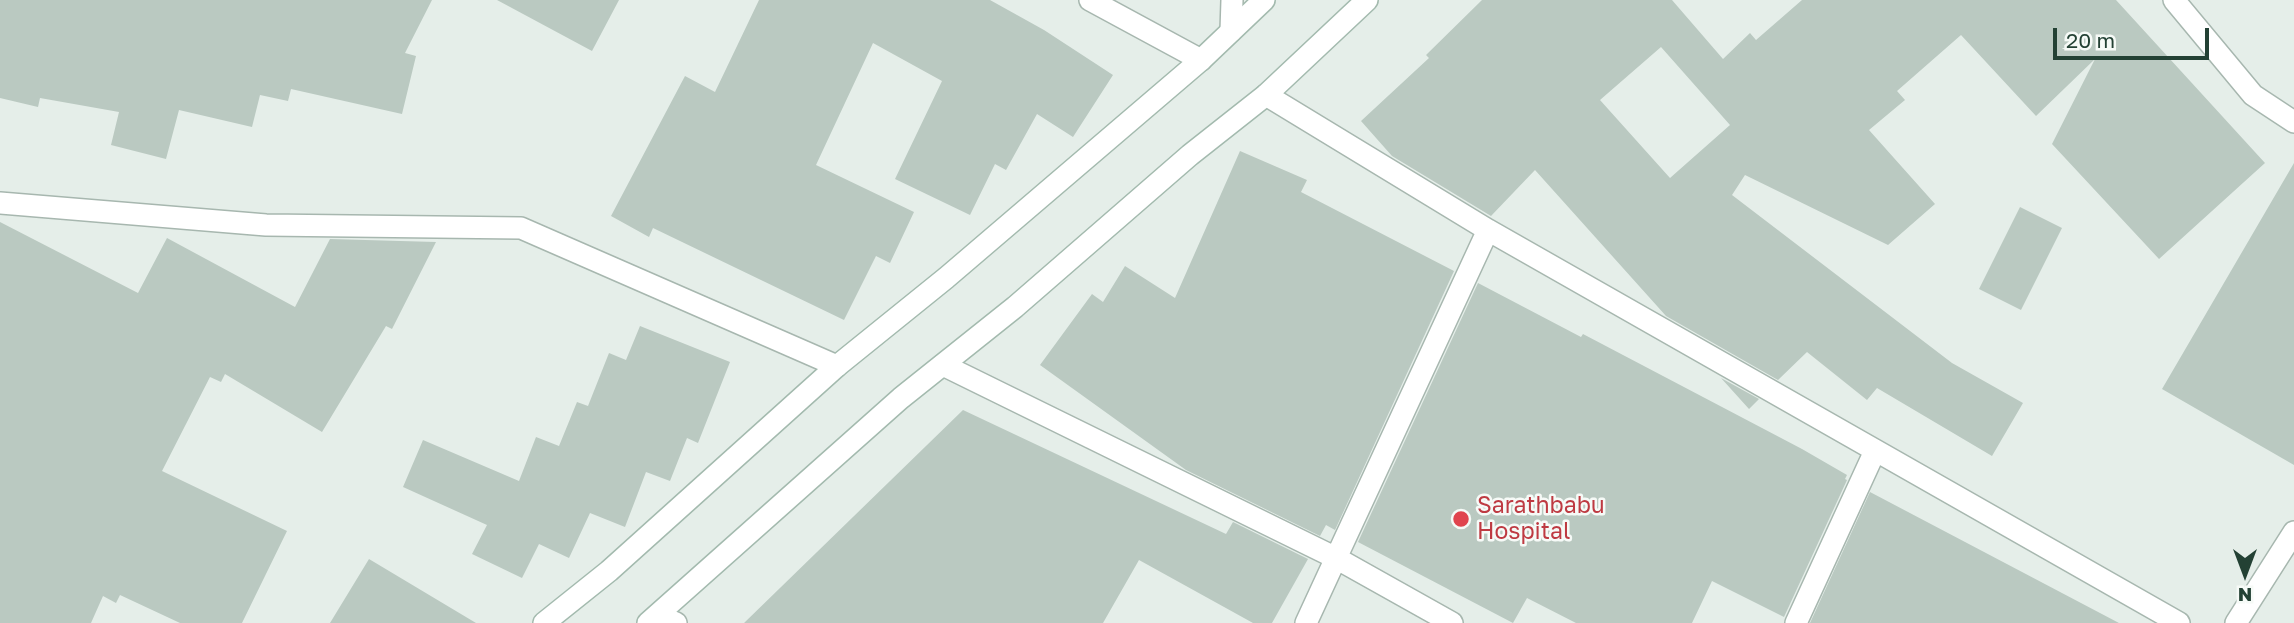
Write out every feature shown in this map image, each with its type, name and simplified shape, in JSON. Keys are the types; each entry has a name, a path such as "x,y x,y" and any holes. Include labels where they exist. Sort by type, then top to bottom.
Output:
{"street":[{"path":"1090,0 1200,60"},
{"path":"1231,31 1232,0"},
{"path":"544,623 609,571 837,366 946,278 1200,60 1264,0"},
{"path":"661,620 901,398 1025,298 1190,155 1266,95 1367,0"},
{"path":"2174,0 2253,95 2294,122"},
{"path":"1266,95 1488,230 2179,623"},
{"path":"0,202 266,225 521,228 837,366"},
{"path":"1306,623 1488,230"},
{"path":"943,365 1336,558 1452,623"},
{"path":"1796,623 1875,451"},
{"path":"2236,623 2294,532"}],"building":[{"path":"0,0 432,0 405,53 416,56 402,114 291,89 288,101 260,95 252,127 179,110 166,159 111,145 119,112 40,98 38,107 0,98"},
{"path":"497,0 619,0 592,51"},
{"path":"759,0 990,0 1044,30 1113,75 1073,137 1037,114 1006,170 995,164 970,215 895,179 942,81 873,43 816,165 914,212 890,263 876,256 844,320 653,228 649,237 611,216 685,76 715,92"},
{"path":"1482,0 1672,0 1723,59 1750,33 1756,40 1802,0 2116,0 2265,163 2159,259 2052,144 2095,59 2036,116 1961,35 1897,91 1905,100 1869,130 1935,204 1888,245 1745,175 1732,195 1952,363 2023,403 1992,456 1877,388 1867,400 1807,352 1778,380 1666,316 1535,170 1491,216 1392,156 1361,121 1429,58 1426,55","holes":["1661,47 1730,125 1670,178 1600,100"]},
{"path":"1240,151 1307,180 1301,192 1454,271 1335,530 1326,525 1320,536 1186,470 1040,365 1092,294 1103,302 1125,266 1175,298"},
{"path":"2294,163 2294,465 2162,389"},
{"path":"2020,207 2062,228 2021,310 1979,289"},
{"path":"0,222 138,293 167,238 295,307 330,239 436,242 392,329 386,326 322,432 225,374 221,382 210,377 162,471 287,531 242,623 180,623 120,595 116,603 103,596 91,623 0,623"},
{"path":"1478,283 1581,337 1583,334 1847,475 1784,617 1712,581 1692,623 1576,623 1527,598 1513,623 1358,542"},
{"path":"640,326 730,362 698,443 687,438 670,481 646,472 625,527 590,513 569,558 539,544 522,578 472,554 487,525 403,487 423,440 519,481 536,437 559,446 577,402 588,406 609,353 626,360"},
{"path":"1721,378 1759,399 1749,409"},
{"path":"963,410 1226,534 1233,522 1308,559 1272,623 1253,623 1139,560 1103,623 744,623"},
{"path":"1870,492 2119,623 1810,623"},
{"path":"369,559 476,623 330,623"}],"place":[{"name":"Sarathbabu Hospital","path":"1461,519"}]}
